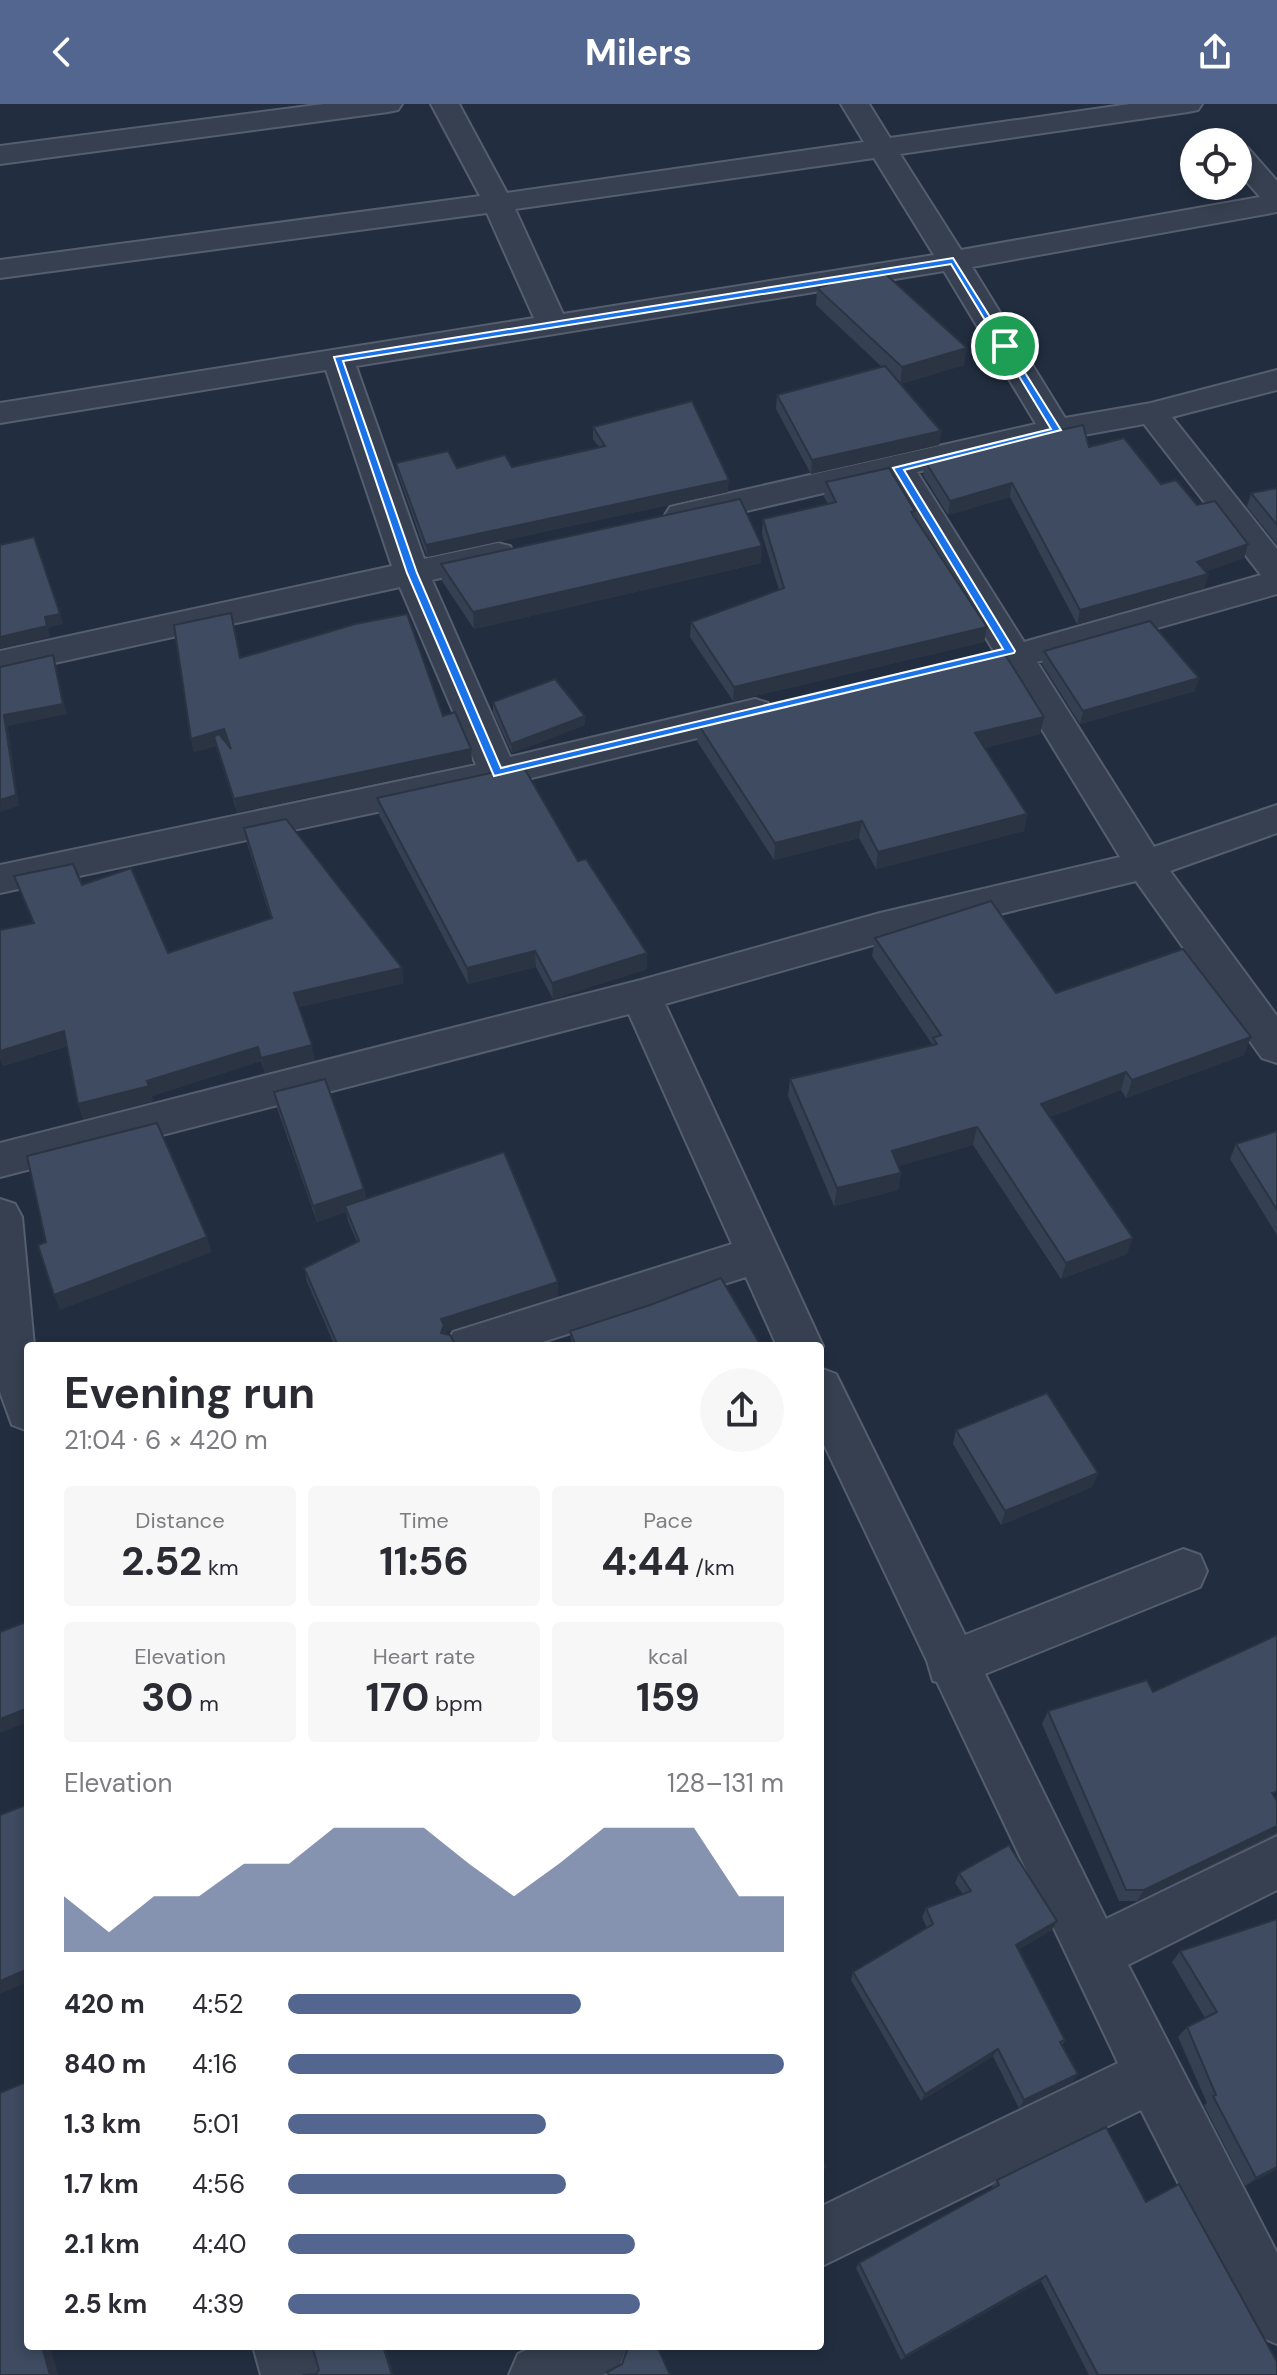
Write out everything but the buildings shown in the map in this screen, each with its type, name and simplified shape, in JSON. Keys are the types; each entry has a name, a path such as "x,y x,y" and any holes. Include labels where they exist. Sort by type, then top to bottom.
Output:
{"street":[{"path":"0,155 388,104"},
{"path":"445,104 497,203 552,324"},
{"path":"855,104 1056,430"},
{"path":"0,269 497,203 1188,104"},
{"path":"0,413 953,261 1277,201 1252,171"},
{"path":"338,359 412,573 498,773"},
{"path":"655,521 1056,430 1152,413 1277,380"},
{"path":"1152,413 1277,572"},
{"path":"898,468 1001,656 1145,865 1277,1047"},
{"path":"0,663 534,547"},
{"path":"1001,656 1277,582"},
{"path":"0,879 498,773 793,703"},
{"path":"0,1160 641,995 880,928 1145,865 1277,819"},
{"path":"641,995 798,1342"},
{"path":"0,1217 10,1343 24,1396"},
{"path":"482,1342 757,1255"},
{"path":"824,1396 951,1664 1153,2075 1277,2314"},
{"path":"951,1664 1183,1571"},
{"path":"1094,1954 1277,1862"},
{"path":"824,2236 1153,2075"},
{"path":"284,2350 291,2375"},
{"path":"539,2375 590,2350"}],"route":[{"path":"953,261 1005,346 1056,430 898,468 1010,651 498,773 412,573 338,359 953,261"}]}
